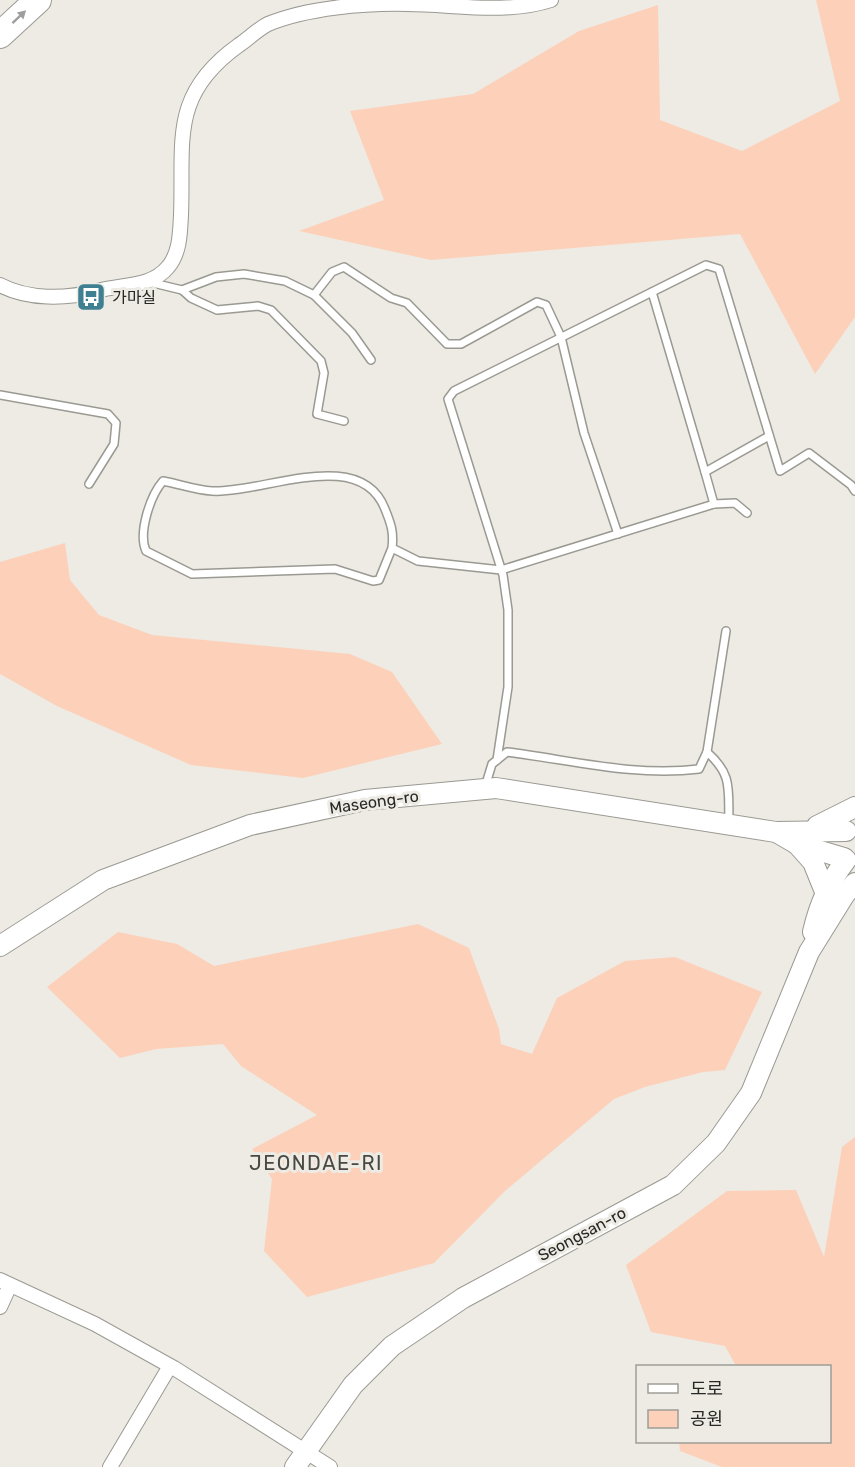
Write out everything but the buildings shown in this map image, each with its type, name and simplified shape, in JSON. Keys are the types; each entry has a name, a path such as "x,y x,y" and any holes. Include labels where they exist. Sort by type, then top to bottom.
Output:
{"highway":[{"path":"0,35 38,0"}],"main road":[{"name":"Maseong-ro","path":"0,946 103,880 250,825 366,800 496,788 776,831 801,837 850,828"},
{"path":"801,837 855,807"},
{"path":"848,861 840,844 850,828"},
{"path":"801,837 848,861"},
{"path":"801,837 826,894"},
{"path":"809,952 818,912 832,878 848,861"},
{"path":"809,952 824,925 855,883"},
{"path":"824,925 855,896"},
{"name":"Seongsan-ro","path":"300,1459 352,1385 392,1346 463,1298 673,1185 716,1143 751,1093 809,952"}],"street":[{"path":"0,285 15,293 38,297 87,293 114,286 149,282 168,267 178,245 185,111 196,89 224,56 267,25 338,7 408,4 464,9 551,0"},
{"path":"0,1307 5,1283 95,1324 170,1366 300,1459 330,1467"},
{"path":"112,1466 170,1366"}],"lane":[{"path":"497,760 507,687 508,610 501,570 448,399 454,391 706,265 719,269 780,471 809,453 851,485 855,491"},
{"path":"314,295 332,272 344,267 391,298 407,303 447,344 461,344 537,302 546,305 561,338 584,433 618,534"},
{"path":"182,290 216,277 244,274 285,281 314,295 352,333 371,360"},
{"path":"149,282 182,290 191,298 217,310 258,306 271,310 321,361 324,373 317,414 344,421"},
{"path":"652,292 714,504"},
{"path":"0,394 108,414 116,423 114,444 89,484"},
{"path":"705,472 769,436"},
{"path":"335,474 365,483 381,497 394,531 392,548 379,580 373,581 335,569 192,574 146,551 141,540 156,489 163,481 213,491 335,474"},
{"path":"392,548 418,561 501,570 714,504 735,503 747,513"},
{"path":"484,789 492,764 507,752 640,771 699,769 707,752 726,631"},
{"path":"707,752 723,766 728,786 729,824"}],"green space":[{"path":"816,0 855,0 855,317 815,374 740,234 431,260 299,231 384,200 350,111 473,94 579,31 658,5 660,120 742,151 840,101"},
{"path":"65,543 70,580 99,615 152,635 350,654 392,672 442,744 303,778 191,765 57,706 0,674 0,562"},
{"path":"418,924 469,948 499,1029 501,1044 532,1054 557,998 625,961 675,957 762,992 725,1070 703,1072 645,1087 614,1099 505,1191 434,1263 307,1297 264,1251 272,1179 252,1149 317,1115 241,1066 223,1044 156,1049 120,1058 47,987 118,932 177,944 214,966"},
{"path":"855,1137 855,1467 722,1467 680,1451 679,1443 831,1443 831,1365 735,1365 725,1346 651,1332 626,1265 727,1191 796,1190 824,1257 842,1147"}],"place":[{"name":"가마실","path":"91,297"}],"district":[{"name":"JEONDAE-RI","path":"316,1163"}]}
